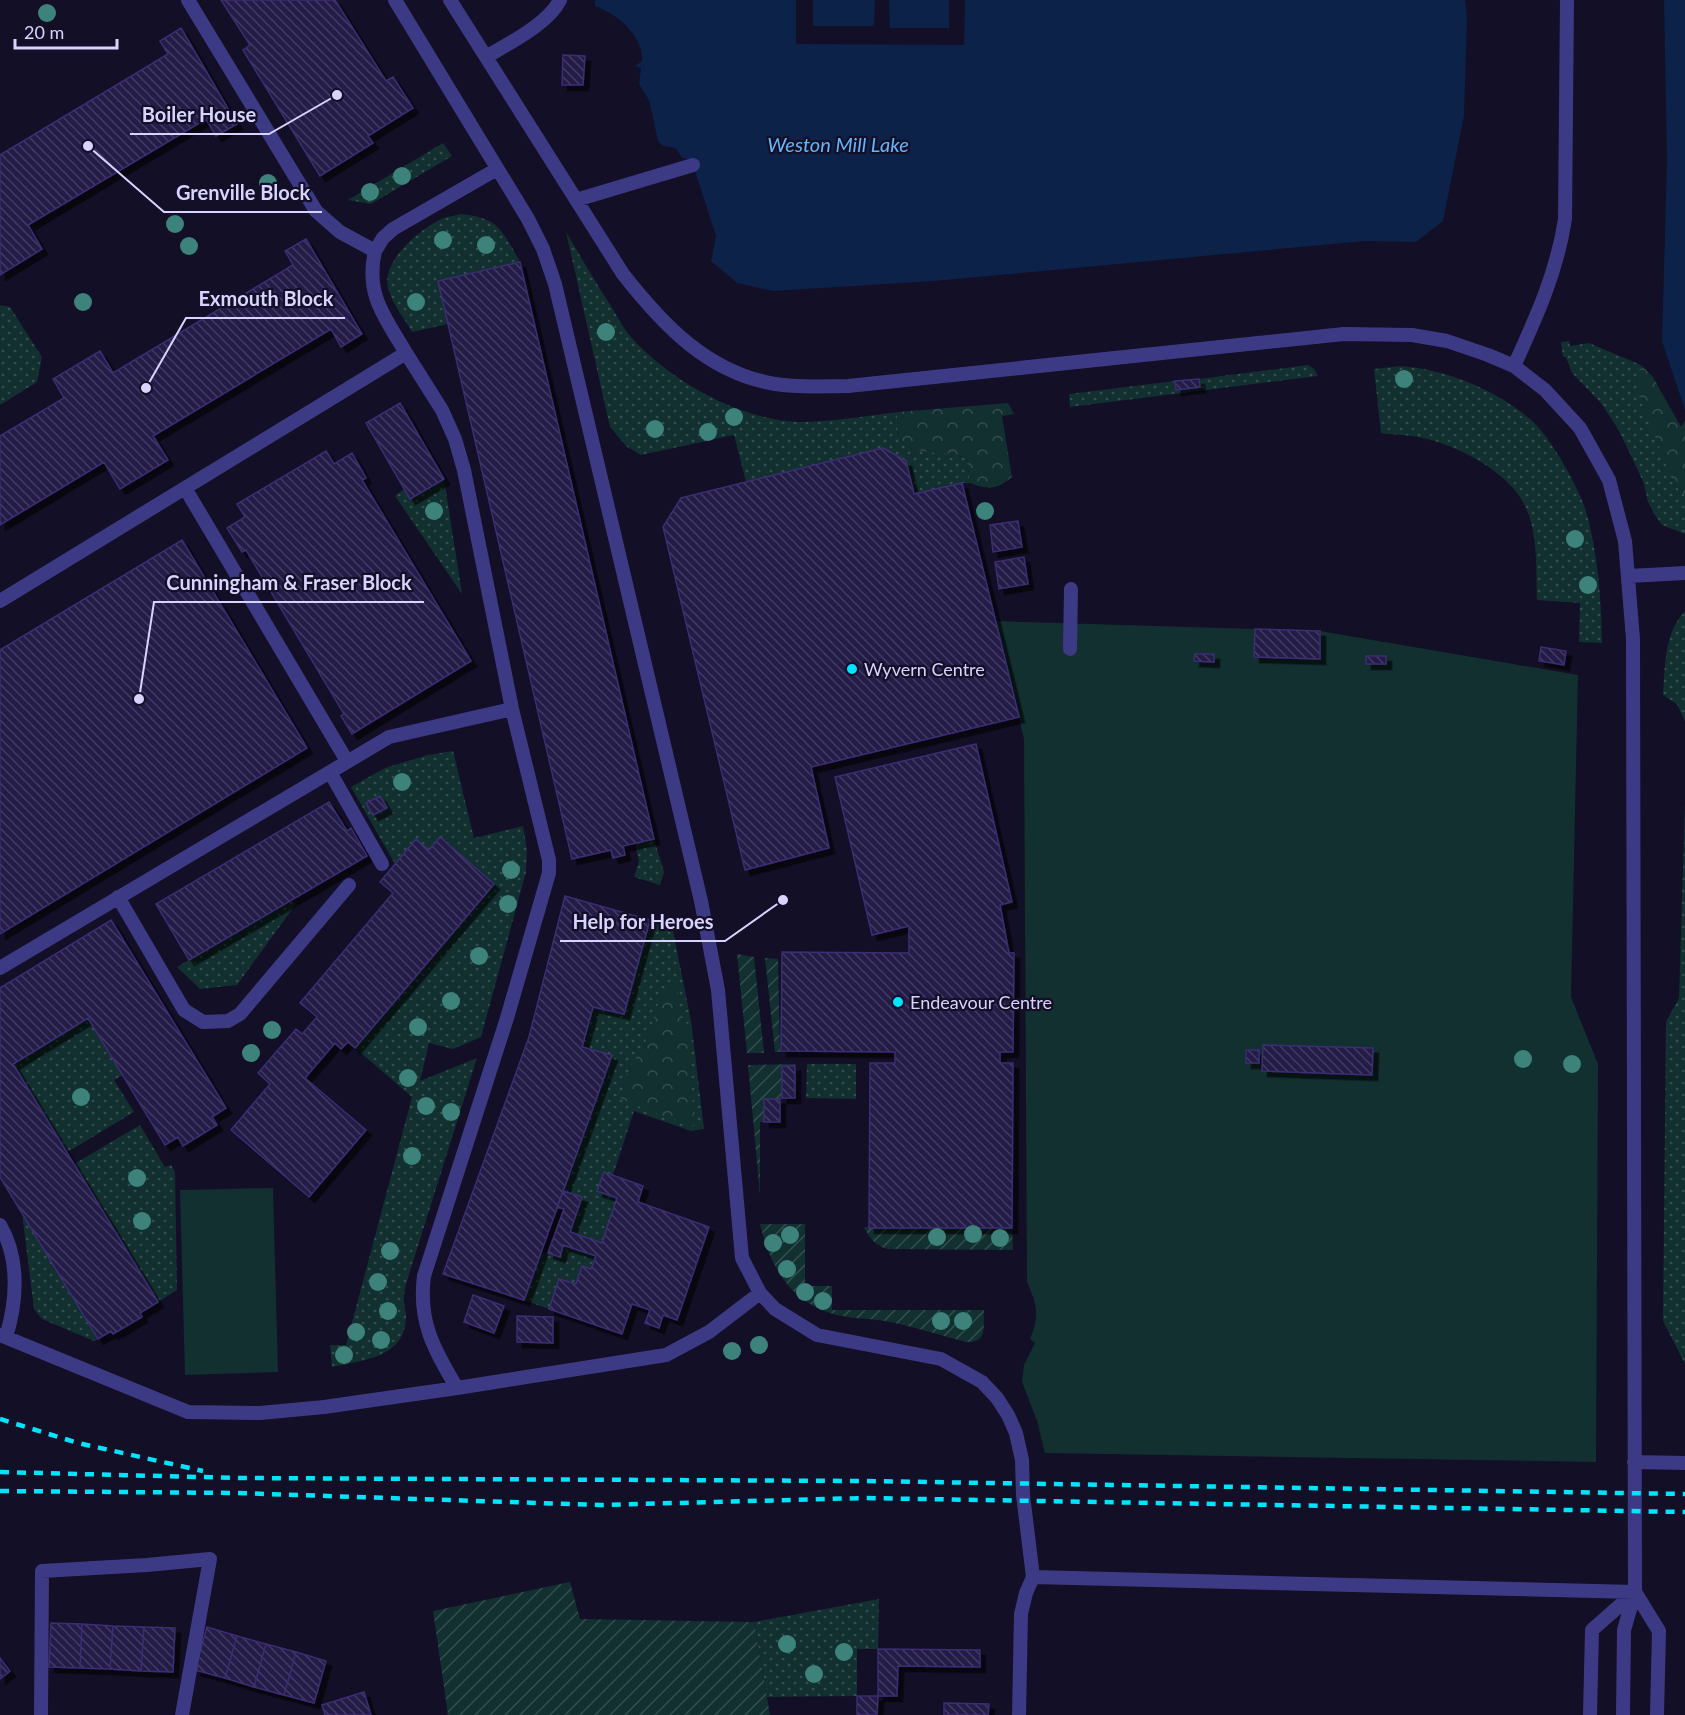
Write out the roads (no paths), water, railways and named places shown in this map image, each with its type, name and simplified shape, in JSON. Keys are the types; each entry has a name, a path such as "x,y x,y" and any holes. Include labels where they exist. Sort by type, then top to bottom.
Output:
{"lane":[{"path":"188,0 316,211 340,232 375,251"},
{"path":"395,0 543,249 555,284 699,890 718,990 740,1245 747,1269 760,1293 775,1309 817,1335 941,1359 982,1382 997,1398 1008,1415 1016,1433 1022,1460 1023,1496 1033,1577 1021,1614 1019,1715"},
{"path":"450,0 623,274 682,340 727,370 753,380 777,385 848,386 1354,333 1412,334 1488,355 1514,366 1545,390 1580,428 1609,480 1625,541 1633,639 1635,1592 1624,1630 1623,1715"},
{"path":"486,57 537,24 551,13 560,0"},
{"path":"1514,366 1542,304 1561,246 1565,219 1566,0"},
{"path":"576,200 693,165"},
{"path":"457,1388 436,1354 427,1330 421,1296 424,1276 507,1018 549,873 549,860 512,709 464,470 455,439 442,410 376,300 372,287 372,267 375,251 383,238 393,229 497,170"},
{"path":"0,601 406,353"},
{"path":"185,488 347,761"},
{"path":"1629,576 1685,573"},
{"path":"1070,649 1071,589"},
{"path":"0,968 389,737 512,709"},
{"path":"330,772 382,864"},
{"path":"118,897 184,1010 203,1022 215,1023 228,1021 240,1014 349,885"},
{"path":"0,1225 13,1256 14,1288 11,1321 3,1336 188,1412 282,1411 457,1388 666,1355 709,1332 760,1293"},
{"path":"1634,1462 1685,1463"},
{"path":"41,1715 42,1571 210,1559 182,1715"},
{"path":"1033,1577 1635,1592"},
{"path":"1590,1715 1592,1630 1635,1592"},
{"path":"1635,1592 1659,1631 1657,1715"}],"water":[{"name":"Weston Mill Lake","path":"595,0 1465,0 1467,18 1464,116 1443,221 1416,242 1365,241 934,281 773,291 737,283 711,261 716,236 693,165 688,159 682,158 676,148 663,146 658,141 649,100 639,84 641,68 635,66 642,61 639,43 620,20 595,6"},
{"path":"1664,0 1685,0 1685,410 1662,341 1667,159"}],"railway":[{"path":"0,1419 78,1443 203,1471"},
{"path":"0,1472 239,1478 864,1481 1685,1494"},
{"path":"0,1491 237,1493 600,1505 864,1498 1685,1512"}],"place":[{"name":"Boiler House","path":"337,95"},
{"name":"Grenville Block","path":"88,146"},
{"name":"Exmouth Block","path":"146,388"},
{"name":"Wyvern Centre","path":"852,669"},
{"name":"Cunningham & Fraser Block","path":"139,699"},
{"name":"Help for Heroes","path":"783,900"},
{"name":"Endeavour Centre","path":"898,1002"}]}
